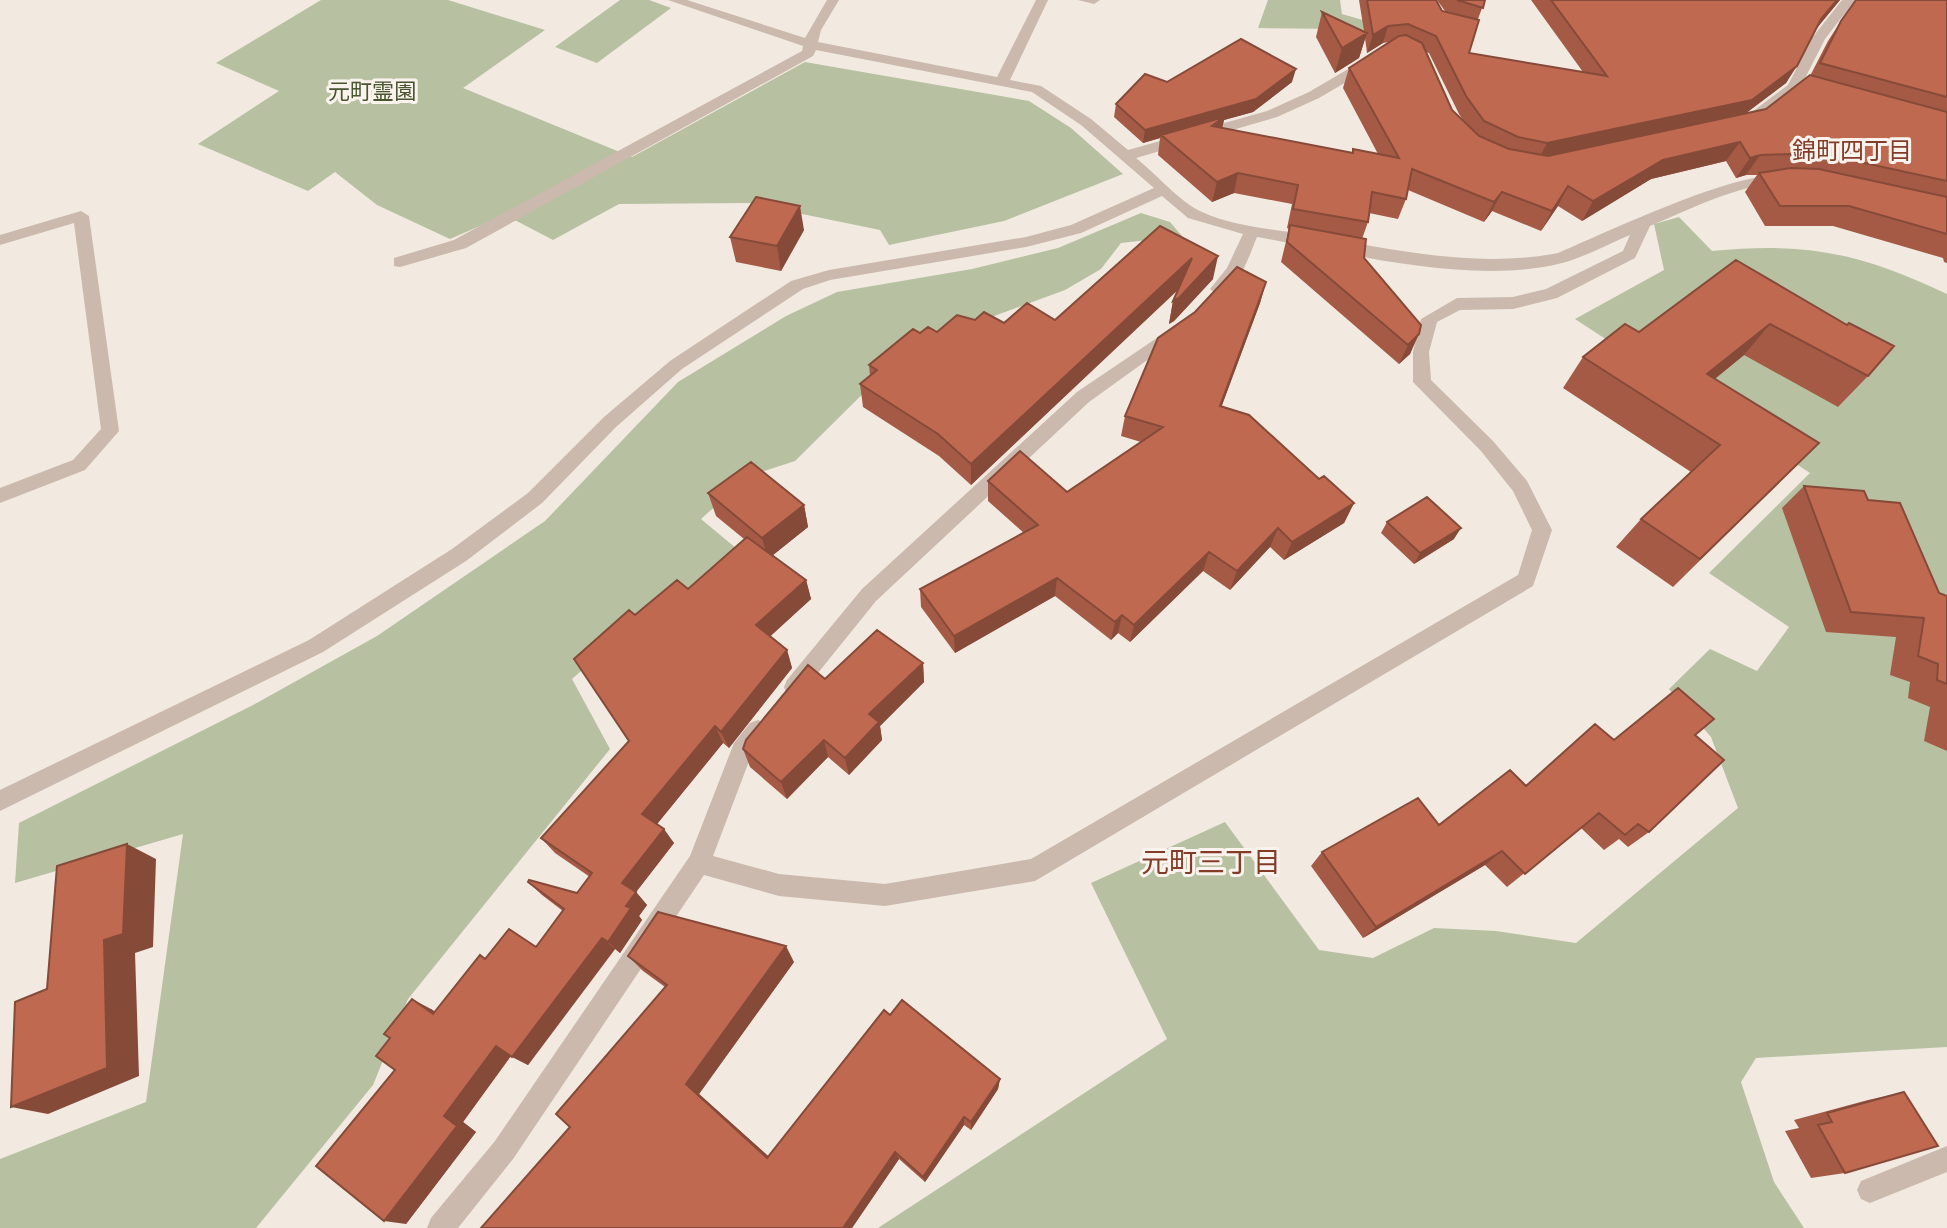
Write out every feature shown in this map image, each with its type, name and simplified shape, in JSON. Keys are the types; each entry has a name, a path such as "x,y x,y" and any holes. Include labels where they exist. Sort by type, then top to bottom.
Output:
{"street":[{"path":"674,0 811,43 1036,89 1062,103 1193,214 1225,226 1410,258 1485,265 1529,264 1561,258 1746,183 1790,181"},
{"path":"400,262 460,244 808,53 814,30 833,0"},
{"path":"1002,82 1042,0"},
{"path":"1084,0 1094,0"},
{"path":"1735,126 1747,123 1802,89 1819,38 1849,0"},
{"path":"1126,156 1175,139 1259,119 1287,108 1354,73 1377,57"},
{"path":"0,801 316,646 459,555 535,498 610,422 676,365 797,285 829,275 1026,242 1076,229 1162,190"},
{"path":"0,240 81,216 110,431 79,465 0,496"},
{"path":"699,863 779,885 885,895 1035,870 1526,580 1542,530 1520,486 1487,446 1422,382 1421,352 1429,319 1457,304 1513,303 1551,294 1629,254 1644,222"},
{"path":"441,1228 504,1150 699,863 742,750 776,708 869,595 1083,397 1182,327 1234,271 1252,231"},
{"path":"1870,1190 1947,1159"}],"green space":[{"name":"元町霊園","path":"321,0 448,0 545,30 463,88 632,157 805,62 1029,101 1071,128 1123,174 1004,221 889,245 880,230 749,203 619,204 553,240 505,215 450,239 377,205 335,172 308,191 198,144 279,91 216,63"},
{"path":"620,0 649,0 671,8 597,63 555,47"},
{"path":"1268,0 1340,0 1342,14 1373,23 1368,34 1341,29 1258,28"},
{"path":"1141,213 1170,222 1182,236 1121,243 1101,269 1065,290 910,347 795,461 749,476 701,519 743,554 697,594 677,586 572,679 610,749 408,999 373,1085 256,1228 0,1228 0,1159 146,1102 183,834 15,883 19,823 253,705 377,636 545,521 678,382 786,316 837,292 972,269 1058,248"},
{"path":"1679,217 1712,251 1777,248 1833,254 1887,269 1947,294 1947,1047 1756,1058 1741,1082 1774,1182 1804,1228 878,1228 1167,1039 1091,883 1225,822 1319,950 1373,958 1434,928 1496,931 1576,943 1738,808 1711,737 1669,689 1710,649 1757,671 1789,627 1709,573 1810,473 1575,319 1664,270 1654,224"}],"building":[{"path":"1367,0 1436,0 1442,11 1479,20 1469,53 1607,76 1551,0 1837,0 1821,19 1797,66 1752,100 1547,143 1518,137 1484,121 1466,96 1436,36 1408,24 1388,26 1373,35"},
{"path":"1457,0 1485,0 1483,8"},
{"path":"1856,0 1947,0 1947,97 1820,63 1841,21"},
{"path":"1322,12 1367,33 1342,48"},
{"path":"1406,35 1422,43 1452,110 1479,136 1509,149 1548,156 1766,109 1810,75 1947,112 1947,181 1819,153 1750,158 1740,142 1663,160 1593,201 1568,186 1552,211 1502,192 1494,202 1412,169 1406,199 1372,192 1368,222 1293,209 1298,185 1238,173 1217,182 1161,135 1224,117 1212,126 1353,153 1353,149 1399,158 1349,68 1399,36"},
{"path":"1241,39 1296,69 1256,99 1145,130 1116,104 1145,74 1167,82"},
{"path":"1791,168 1819,169 1947,197 1947,234 1849,206 1780,206 1759,173"},
{"path":"756,197 800,206 777,246 730,237"},
{"path":"1290,225 1366,239 1364,258 1421,325 1419,334 1408,345 1287,242"},
{"path":"1160,226 1218,256 1173,301 1192,258 971,464 938,434 860,384 877,370 869,365 913,329 920,333 928,327 937,332 957,315 975,320 984,312 1004,323 1027,303 1055,320"},
{"path":"1736,260 1847,325 1849,323 1894,346 1868,376 1770,324 1707,374 1819,443 1700,559 1641,519 1720,445 1583,357 1625,324 1639,332"},
{"path":"1237,267 1266,282 1220,406 1249,415 1319,479 1324,476 1354,503 1292,542 1278,528 1237,571 1209,552 1134,625 1122,615 1115,622 1057,578 954,636 920,589 1038,525 988,481 1020,451 1067,492 1163,427 1125,416 1158,338 1195,312"},
{"path":"751,462 804,505 762,538 708,493"},
{"path":"1804,486 1864,491 1868,500 1900,503 1939,593 1947,596 1947,684 1937,680 1938,664 1918,656 1924,618 1851,612"},
{"path":"1427,497 1461,528 1420,553 1387,522"},
{"path":"747,537 806,580 756,625 787,650 721,732 715,726 642,814 664,829 622,883 636,892 626,906 631,908 608,942 602,938 512,1057 496,1046 444,1116 457,1126 384,1221 316,1166 395,1070 376,1056 390,1038 384,1034 412,999 433,1014 480,955 485,959 509,929 536,947 564,909 529,880 577,893 592,873 541,838 629,741 574,659 629,610 635,615 677,580 688,589"},
{"path":"877,630 923,663 869,714 879,722 845,758 824,740 781,782 743,749 746,740 808,665 825,679"},
{"path":"1678,688 1714,719 1695,735 1724,760 1649,832 1638,824 1625,835 1599,813 1525,874 1502,851 1376,927 1322,852 1418,798 1439,825 1510,770 1526,786 1595,724 1614,740"},
{"path":"127,844 123,934 104,940 107,1068 11,1107 15,1002 47,989 57,866"},
{"path":"658,912 786,946 686,1084 767,1158 884,1010 890,1015 902,1000 1000,1079 971,1122 964,1117 923,1177 895,1152 843,1228 481,1228 570,1127 556,1114 667,985 628,956"},
{"path":"1904,1092 1938,1146 1845,1173 1818,1125 1832,1122 1827,1113"}],"district":[{"name":"錦町四丁目","path":"1852,151"},
{"name":"元町三丁目","path":"1211,862"}]}
